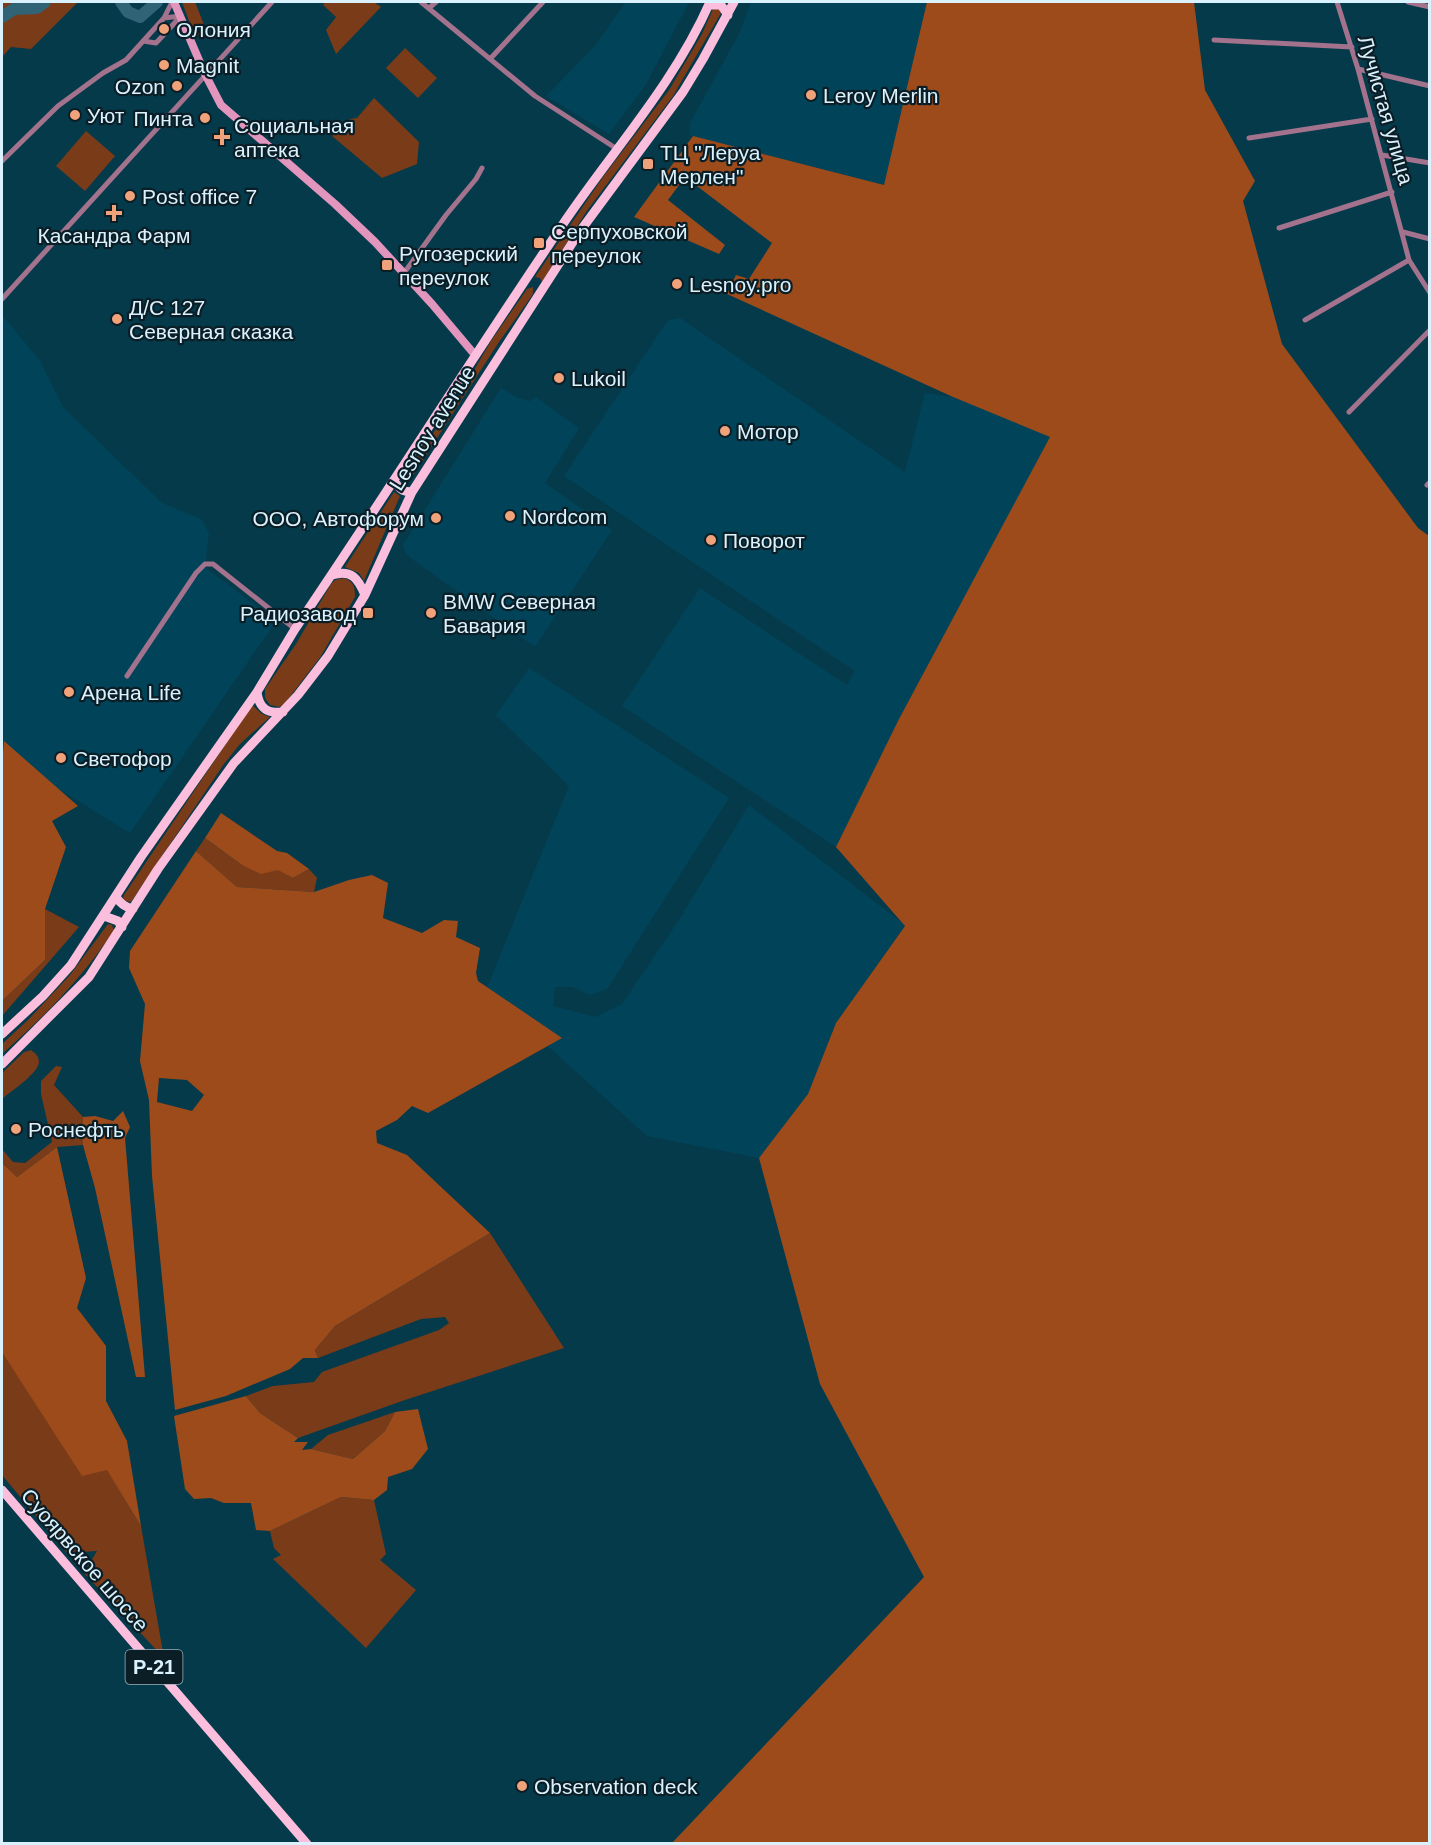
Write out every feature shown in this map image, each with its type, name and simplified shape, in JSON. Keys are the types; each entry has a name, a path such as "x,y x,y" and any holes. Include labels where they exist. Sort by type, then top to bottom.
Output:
{"main road":[{"path":"173,2 221,105 335,204 404,273 476,356"},
{"name":"Lesnoy avenue","path":"2,1064 89,977 158,869 234,763 298,695 328,656 365,595 412,492 598,206 683,92 728,15 729,2"},
{"path":"710,3 721,5 728,15"},
{"name":"Lesnoy avenue","path":"2,1034 43,996 70,965 104,916 141,857 257,692 295,629 576,204 668,80 687,49 710,3"},
{"path":"526,281 538,282 542,290"},
{"path":"394,481 400,489 412,492"},
{"path":"332,575 341,572 351,575 360,583 365,595"},
{"path":"257,692 258,701 264,709 273,713 283,712"},
{"path":"116,897 126,908 133,909"},
{"path":"104,916 118,921 122,927"},
{"name":"Суоярвское шоссе","path":"2,1490 307,1844"}],"street":[{"path":"2,160 58,106 126,60 164,18 173,2"},
{"path":"2,299 272,2"},
{"path":"421,2 535,96 617,149"},
{"path":"429,8 436,2"},
{"path":"490,59 543,2"},
{"name":"Лучистая улица","path":"1337,2 1359,69 1409,260 1430,293"},
{"path":"1408,2 1430,7"},
{"path":"164,18 181,16"},
{"path":"143,41 156,43 181,16"},
{"path":"1214,40 1352,47"},
{"path":"1359,69 1430,86"},
{"path":"1249,138 1372,119"},
{"path":"1382,155 1430,163"},
{"path":"404,273 482,168"},
{"path":"1279,228 1392,192"},
{"path":"1403,232 1430,239"},
{"path":"1305,320 1409,260"},
{"path":"1349,412 1430,330"},
{"path":"128,676 196,573 205,564 213,564 295,629"}],"shaded area":[{"path":"2,2 78,2 31,49 11,47 2,57"},
{"path":"182,2 195,2 207,32 195,37"},
{"path":"325,2 374,2 381,7 336,54 326,30 336,17 323,5"},
{"path":"626,2 689,2 645,86 609,134 546,96 595,46"},
{"path":"751,2 927,2 884,185 689,135 690,123 739,34"},
{"path":"927,2 1194,2 1205,90 1255,181 1243,201 1282,344 1418,528 1429,536 1429,1843 672,1843 924,1577 820,1384 759,1158 808,1094 836,1023 905,926 836,847 899,719 1050,437 953,397 727,294 736,275 749,279 772,243 685,177 668,200 725,245 719,254 634,217 693,136 884,185"},
{"path":"719,7 721,13 673,96 586,212 542,282 540,278 535,277 603,177 669,90 702,34 713,9"},
{"path":"405,48 437,78 418,98 386,68"},
{"path":"374,98 419,142 417,164 382,178 332,136 350,119 357,118"},
{"path":"86,131 115,156 85,191 56,166"},
{"path":"533,287 533,294 497,345 410,480 405,482 402,476 455,403 491,341 527,289"},
{"path":"2,315 40,361 63,407 162,503 201,519 209,533 205,567 276,621 130,833 57,788 2,766"},
{"path":"680,318 905,472 925,393 953,397 1051,437 899,719 836,847 622,706 700,588 847,685 855,671 564,476 668,320"},
{"path":"501,388 518,398 530,401 536,397 579,428 545,483 612,530 535,647 412,559 406,554 403,545"},
{"path":"394,492 400,496 364,581 359,573 345,567"},
{"path":"344,578 353,585 355,597 321,656 286,702 280,707 270,705 265,698 265,689 296,644 331,584 335,580"},
{"path":"529,668 729,798 607,989 590,995 572,987 555,987 553,1006 595,1017 622,1004 679,920 749,805 905,925 836,1023 808,1094 759,1158 647,1136 486,990 569,786 496,715"},
{"path":"252,705 262,714 270,717 240,744 224,764 131,902 122,900 124,895"},
{"path":"4,741 78,806 52,821 66,847 45,909 45,960 2,1001 2,764"},
{"path":"221,813 277,851 287,853 309,869 293,878 278,870 261,874 242,865 205,838"},
{"path":"205,838 242,865 278,869 293,878 309,869 317,878 314,892 237,887 196,851"},
{"path":"196,851 237,887 314,892 372,875 388,883 383,918 422,933 444,920 458,921 456,937 480,948 476,973 478,981 562,1038 428,1113 412,1106 397,1120 376,1131 377,1143 407,1155 490,1233 335,1326 315,1350 318,1358 303,1358 290,1369 226,1396 175,1410 152,1176 149,1100 140,1061 145,1004 129,968 130,951","holes":["159,1078 187,1080 204,1095 192,1111 157,1102"]},
{"path":"45,909 79,927 2,1016 2,1001 45,960"},
{"path":"108,924 112,925 114,931 88,966 48,1011 2,1054 2,1044 70,975"},
{"path":"31,1050 38,1058 37,1067 29,1077 2,1099 2,1073 24,1052"},
{"path":"56,1066 62,1067 54,1085 83,1117 83,1145 57,1147 17,1177 2,1163 2,1149 13,1162 25,1163 52,1142 41,1094 41,1081"},
{"path":"123,1111 130,1127 125,1138 145,1377 136,1377 95,1188 83,1145 83,1117 95,1116 113,1121"},
{"path":"57,1147 86,1278 77,1308 106,1346 106,1401 127,1441 141,1526 107,1470 82,1476 2,1352 2,1163 17,1177"},
{"path":"490,1233 564,1348 298,1438 260,1413 246,1396 273,1386 314,1382 322,1372 439,1330 449,1323 445,1317 421,1319 318,1358 315,1350 335,1326"},
{"path":"2,1352 107,1469 141,1526 164,1658 84,1573 97,1551 67,1553 2,1475"},
{"path":"246,1396 260,1413 298,1438 294,1442 308,1442 302,1450 311,1449 353,1459 385,1431 395,1412 418,1409 428,1449 412,1469 388,1477 387,1490 374,1500 341,1497 270,1531 256,1530 251,1503 224,1503 211,1498 194,1499 185,1489 174,1416"},
{"path":"395,1412 385,1431 353,1459 311,1449 328,1435"},
{"path":"341,1497 374,1500 386,1554 380,1560 416,1590 366,1648 273,1559 281,1555 274,1548 270,1531"}],"waterway":[{"path":"2,17 14,9 37,8 45,2"},
{"path":"121,2 128,12 140,17 157,2"}],"place":[{"name":"Олония","path":"164,29"},
{"name":"Magnit","path":"164,65"},
{"name":"Ozon","path":"177,86"},
{"name":"Leroy Merlin","path":"811,95"},
{"name":"Уют","path":"75,115"},
{"name":"Пинта","path":"205,118"},
{"name":"Социальная аптека","path":"222,137"},
{"name":"ТЦ \"Леруа Мерлен\"","path":"648,164"},
{"name":"Post office 7","path":"130,196"},
{"name":"Касандра Фарм","path":"114,213"},
{"name":"Серпуховской переулок","path":"539,243"},
{"name":"Ругозерский переулок","path":"387,265"},
{"name":"Lesnoy.pro","path":"677,284"},
{"name":"Д/С 127 Северная сказка","path":"117,319"},
{"name":"Lukoil","path":"559,378"},
{"name":"Мотор","path":"725,431"},
{"name":"Nordcom","path":"510,516"},
{"name":"ООО, Автофорум","path":"436,518"},
{"name":"Поворот","path":"711,540"},
{"name":"Радиозавод","path":"368,613"},
{"name":"BMW Северная Бавария","path":"431,613"},
{"name":"Арена Life","path":"69,692"},
{"name":"Светофор","path":"61,758"},
{"name":"Роснефть","path":"16,1129"},
{"name":"Observation deck","path":"522,1786"}]}
